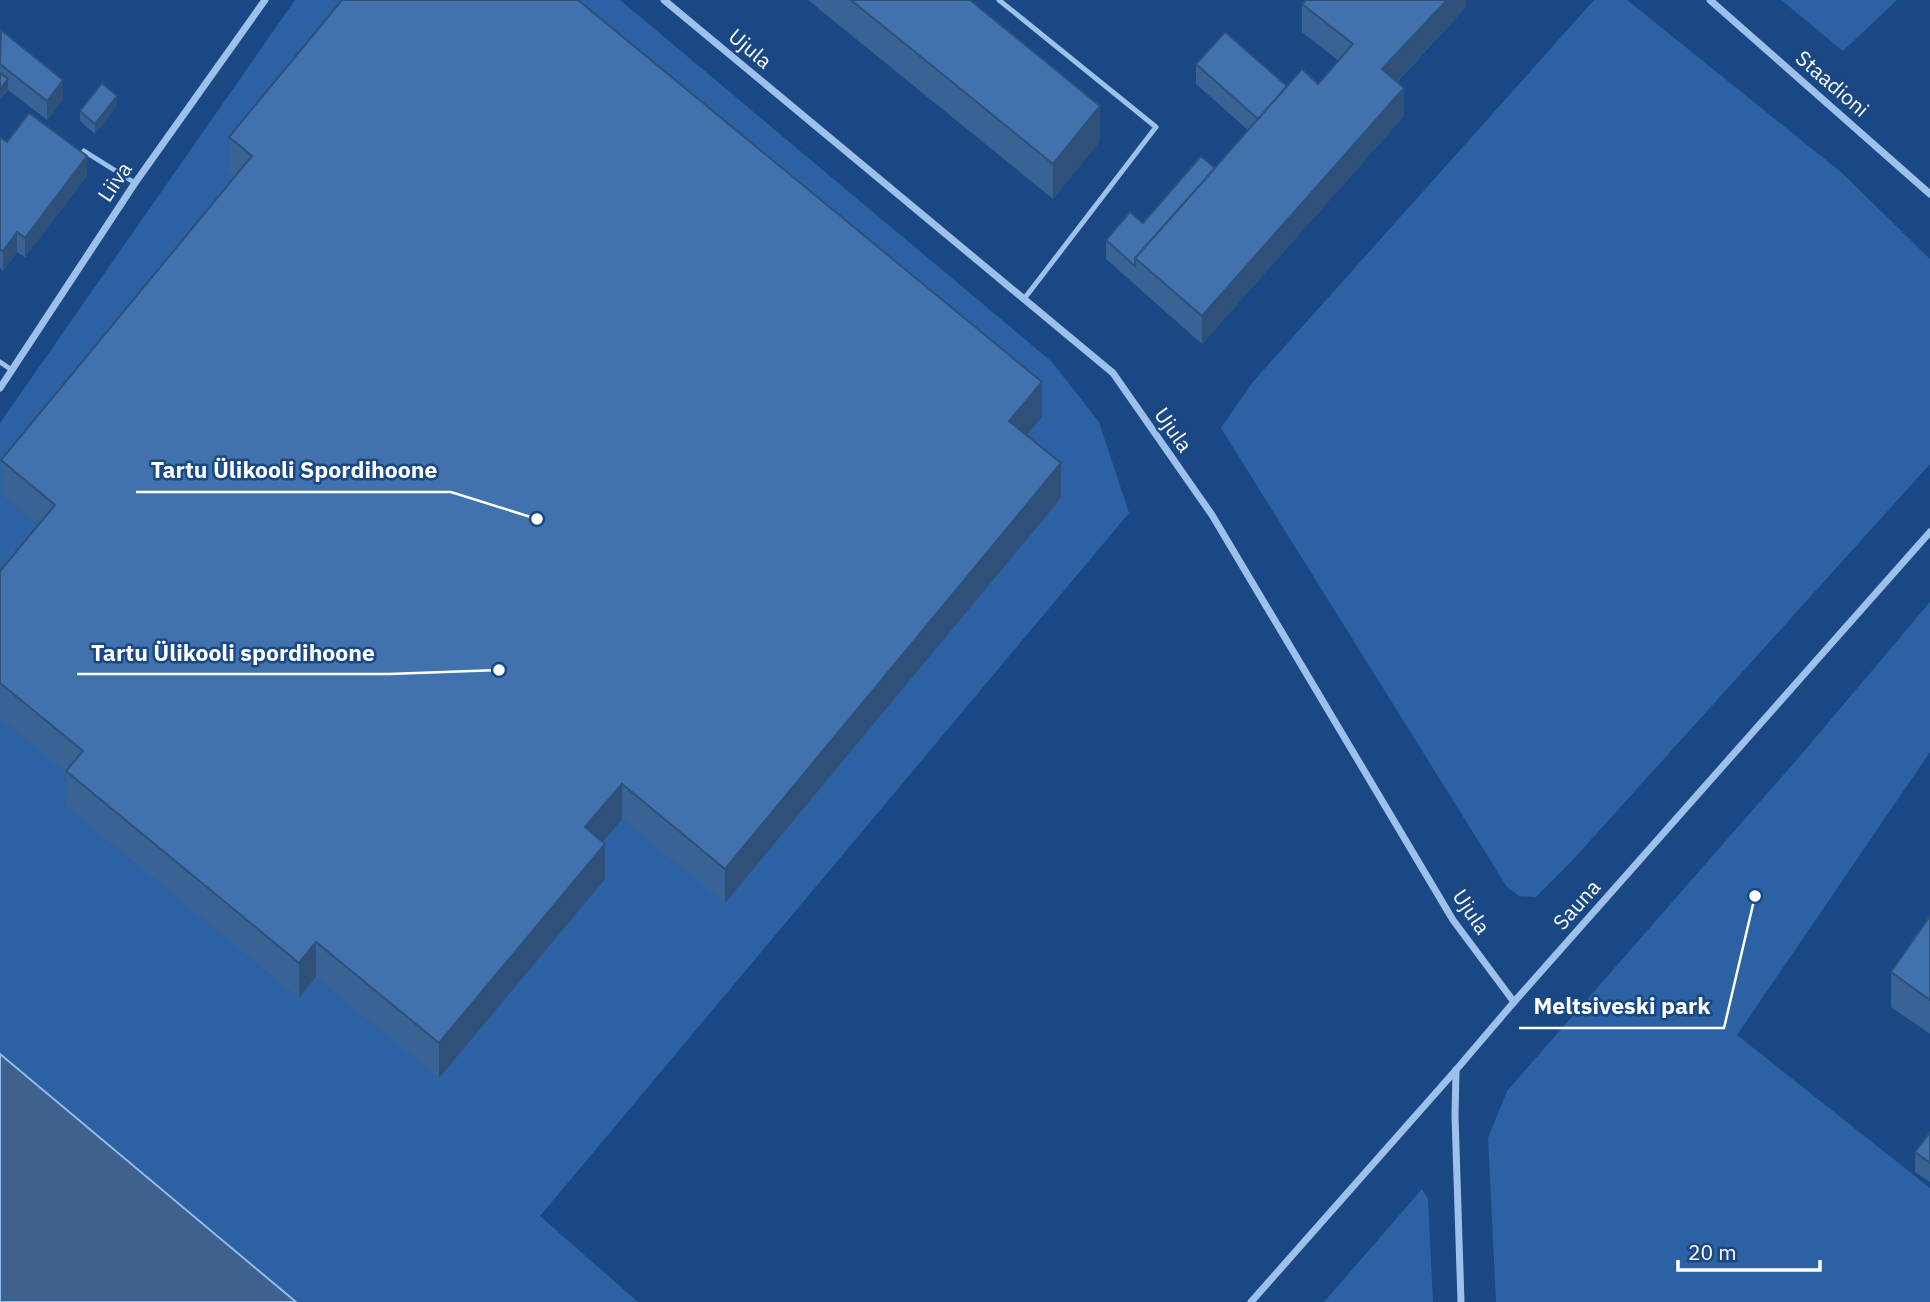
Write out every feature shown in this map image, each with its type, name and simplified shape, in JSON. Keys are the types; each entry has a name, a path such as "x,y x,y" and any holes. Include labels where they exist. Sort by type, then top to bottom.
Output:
{"street":[{"name":"Liiva","path":"0,388 135,183 265,0"},
{"name":"Ujula","path":"664,0 1113,373 1212,515 1453,920 1514,1002"},
{"name":"Staadioni","path":"1710,0 1930,194"},
{"name":"Sauna","path":"1251,1302 1930,532"},
{"path":"1456,1070 1461,1302"}],"lane":[{"path":"999,0 1156,127 1024,299"},
{"path":"84,151 135,183"},
{"path":"0,362 12,370"}],"shaded area":[{"path":"295,0 620,0 1052,362 1099,422 1129,513 540,1216 638,1302 296,1302 0,1054 0,423"},
{"path":"1594,0 1627,0 1842,173 1930,259 1930,464 1570,863 1536,897 1519,896 1507,887 1221,428 1252,383"},
{"path":"1781,0 1897,0 1843,51"},
{"path":"1930,602 1930,752 1737,1035 1930,1188 1930,1302 1496,1302 1488,1138 1507,1091 1800,756"},
{"path":"0,1054 296,1302 0,1302"},
{"path":"1422,1189 1428,1199 1433,1302 1324,1302"}],"building":[{"path":"342,0 578,0 1042,382 1009,421 1061,463 725,869 622,784 585,827 605,844 439,1043 316,942 299,963 66,771 83,751 0,683 0,571 55,505 1,460 252,156 229,137"},
{"path":"851,0 970,0 1100,106 1053,164"},
{"path":"1306,0 1447,0 1382,69 1404,88 1202,316 1135,258 1302,69 1318,84 1353,44 1302,4"},
{"path":"1,30 63,80 47,101 0,64"},
{"path":"1225,32 1287,86 1258,119 1196,64"},
{"path":"0,73 8,79 0,89"},
{"path":"102,83 117,96 95,124 80,111"},
{"path":"29,113 87,156 25,238 17,232 3,251 0,249 0,137 7,142"},
{"path":"1201,156 1215,168 1135,258 1135,266 1106,240 1130,212 1143,223"},
{"path":"1930,916 1930,1000 1891,972"},
{"path":"1930,1132 1930,1163 1915,1152"}],"place":[{"name":"Tartu Ülikooli Spordihoone","path":"537,519"},
{"name":"Tartu Ülikooli spordihoone","path":"499,670"},
{"name":"Meltsiveski park","path":"1755,896"}]}
